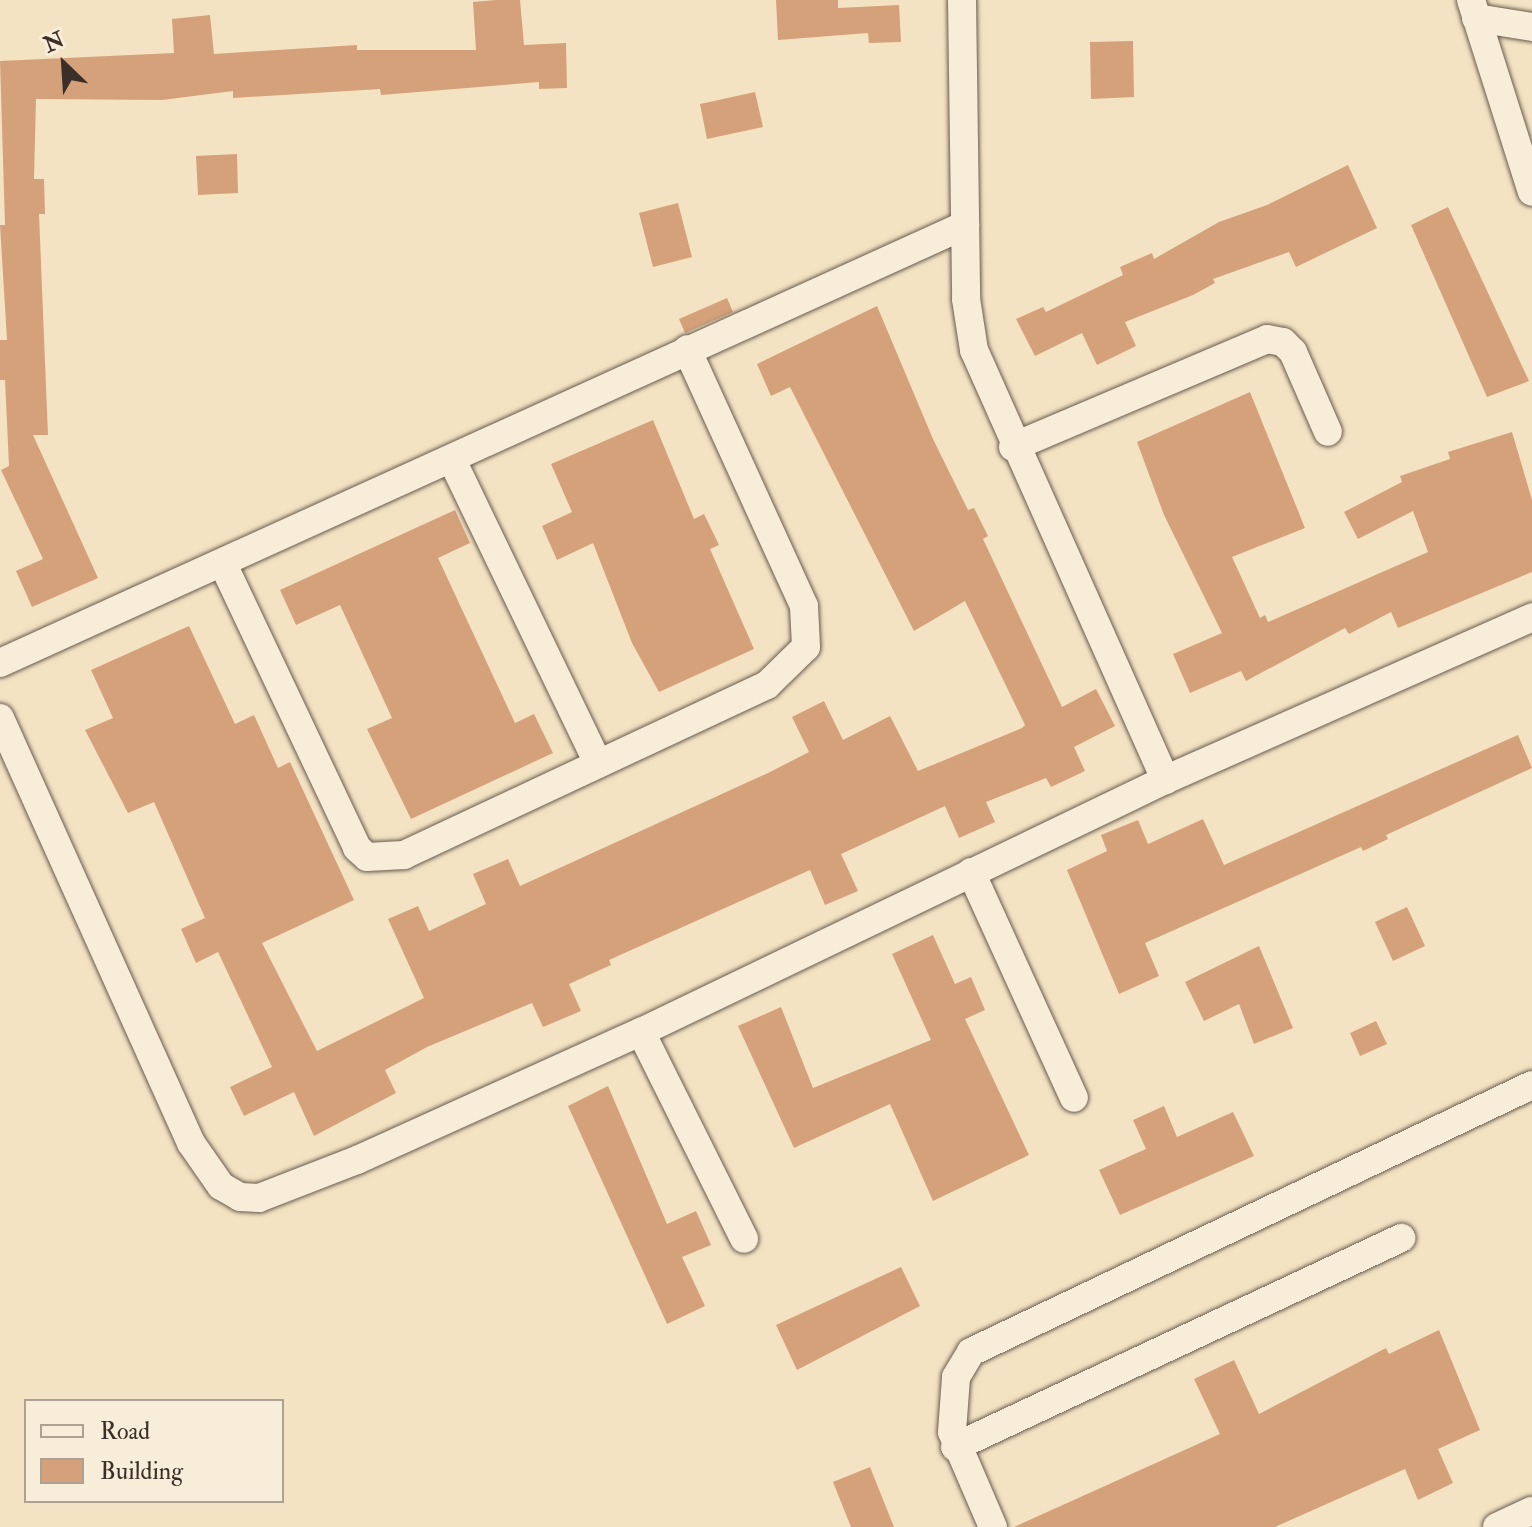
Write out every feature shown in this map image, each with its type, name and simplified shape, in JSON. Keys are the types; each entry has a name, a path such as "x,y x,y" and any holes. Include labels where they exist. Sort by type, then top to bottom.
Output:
{"street":[{"path":"962,0 966,299 974,350 1013,447 1165,780"},
{"path":"1474,9 1532,27"},
{"path":"1474,9 1532,192"},
{"path":"0,663 965,225"},
{"path":"1013,447 1267,339 1283,342 1293,352 1328,432"},
{"path":"223,564 357,848 367,857 404,855 767,685 806,647 804,606 687,349"},
{"path":"452,460 598,764"},
{"path":"0,718 191,1143 221,1186 240,1197 273,1195 641,1032 1165,780 1532,617"},
{"path":"971,872 1074,1098"},
{"path":"641,1032 744,1239"},
{"path":"993,1527 955,1447 956,1377 971,1352 984,1343 1532,1085"},
{"path":"955,1447 1401,1238"},
{"path":"1497,1527 1532,1511"}],"building":[{"path":"520,0 524,45 566,43 567,88 539,89 539,82 381,95 380,89 233,98 233,91 162,100 36,99 34,179 44,179 45,214 39,214 48,435 33,435 98,578 32,607 16,571 43,559 1,470 9,466 5,380 0,380 0,340 7,340 0,225 5,225 0,61 174,53 172,19 210,15 214,54 357,45 357,50 476,50 473,2"},
{"path":"776,0 838,0 838,8 899,5 901,42 869,43 868,33 778,40"},
{"path":"1133,41 1134,97 1091,99 1090,42"},
{"path":"755,92 763,127 707,139 700,104"},
{"path":"237,154 238,193 198,195 196,156"},
{"path":"1348,165 1377,228 1296,267 1289,252 1213,279 1215,283 1193,295 1125,322 1136,346 1097,365 1082,333 1035,356 1016,319 1043,307 1046,312 1123,275 1120,267 1152,253 1154,259 1219,222 1267,205"},
{"path":"678,203 692,257 653,267 639,213"},
{"path":"1448,207 1529,381 1487,397 1411,225"},
{"path":"727,298 733,312 685,333 679,319"},
{"path":"877,306 933,439 968,510 974,508 988,536 983,539 1062,707 1096,689 1115,726 1074,747 1085,771 1051,787 1046,778 986,802 995,822 959,838 945,806 841,854 858,891 825,905 810,870 609,960 611,965 569,984 581,1011 543,1027 532,1003 427,1047 385,1070 396,1093 314,1136 294,1092 244,1116 230,1087 272,1067 218,952 196,963 181,929 205,918 154,802 128,813 85,730 113,718 91,670 189,626 235,724 254,715 278,768 290,762 354,900 262,943 317,1051 424,998 388,919 418,906 429,931 486,904 473,874 508,859 520,886 768,773 809,752 792,717 824,701 843,740 890,716 918,771 1022,728 1025,725 965,601 914,631 790,387 771,396 757,364"},
{"path":"1250,392 1305,528 1232,557 1260,618 1265,615 1268,622 1428,552 1413,511 1358,539 1344,512 1402,482 1400,476 1450,459 1448,452 1512,432 1532,500 1532,572 1398,628 1391,612 1349,634 1345,628 1246,681 1241,671 1190,693 1173,654 1222,633 1164,515 1137,442"},
{"path":"653,420 694,519 704,514 719,545 710,549 754,649 659,692 632,643 593,543 557,560 542,526 572,512 551,464"},
{"path":"455,510 470,543 438,558 515,723 534,714 553,753 411,819 367,729 392,718 340,605 296,625 280,590"},
{"path":"1518,735 1532,768 1386,835 1388,839 1363,851 1361,847 1145,943 1159,976 1119,994 1067,870 1107,851 1101,835 1138,820 1148,844 1203,819 1224,865"},
{"path":"1407,907 1425,946 1393,961 1375,922"},
{"path":"933,935 955,984 971,977 985,1010 965,1019 1029,1155 933,1201 890,1104 794,1148 738,1026 781,1007 813,1088 931,1040 892,954"},
{"path":"1259,946 1293,1028 1254,1044 1239,1004 1204,1021 1185,982"},
{"path":"1376,1021 1387,1044 1360,1056 1350,1033"},
{"path":"608,1086 667,1224 696,1211 711,1245 682,1257 705,1306 667,1324 568,1106"},
{"path":"1164,1106 1177,1137 1233,1112 1254,1156 1120,1215 1099,1170 1146,1149 1133,1120"},
{"path":"901,1267 920,1306 797,1370 776,1325"},
{"path":"1439,1330 1480,1430 1438,1449 1453,1483 1418,1500 1405,1469 1275,1527 1014,1527 1220,1434 1194,1379 1234,1360 1259,1414 1386,1348 1389,1354"},
{"path":"870,1467 894,1527 851,1527 833,1482"}]}
